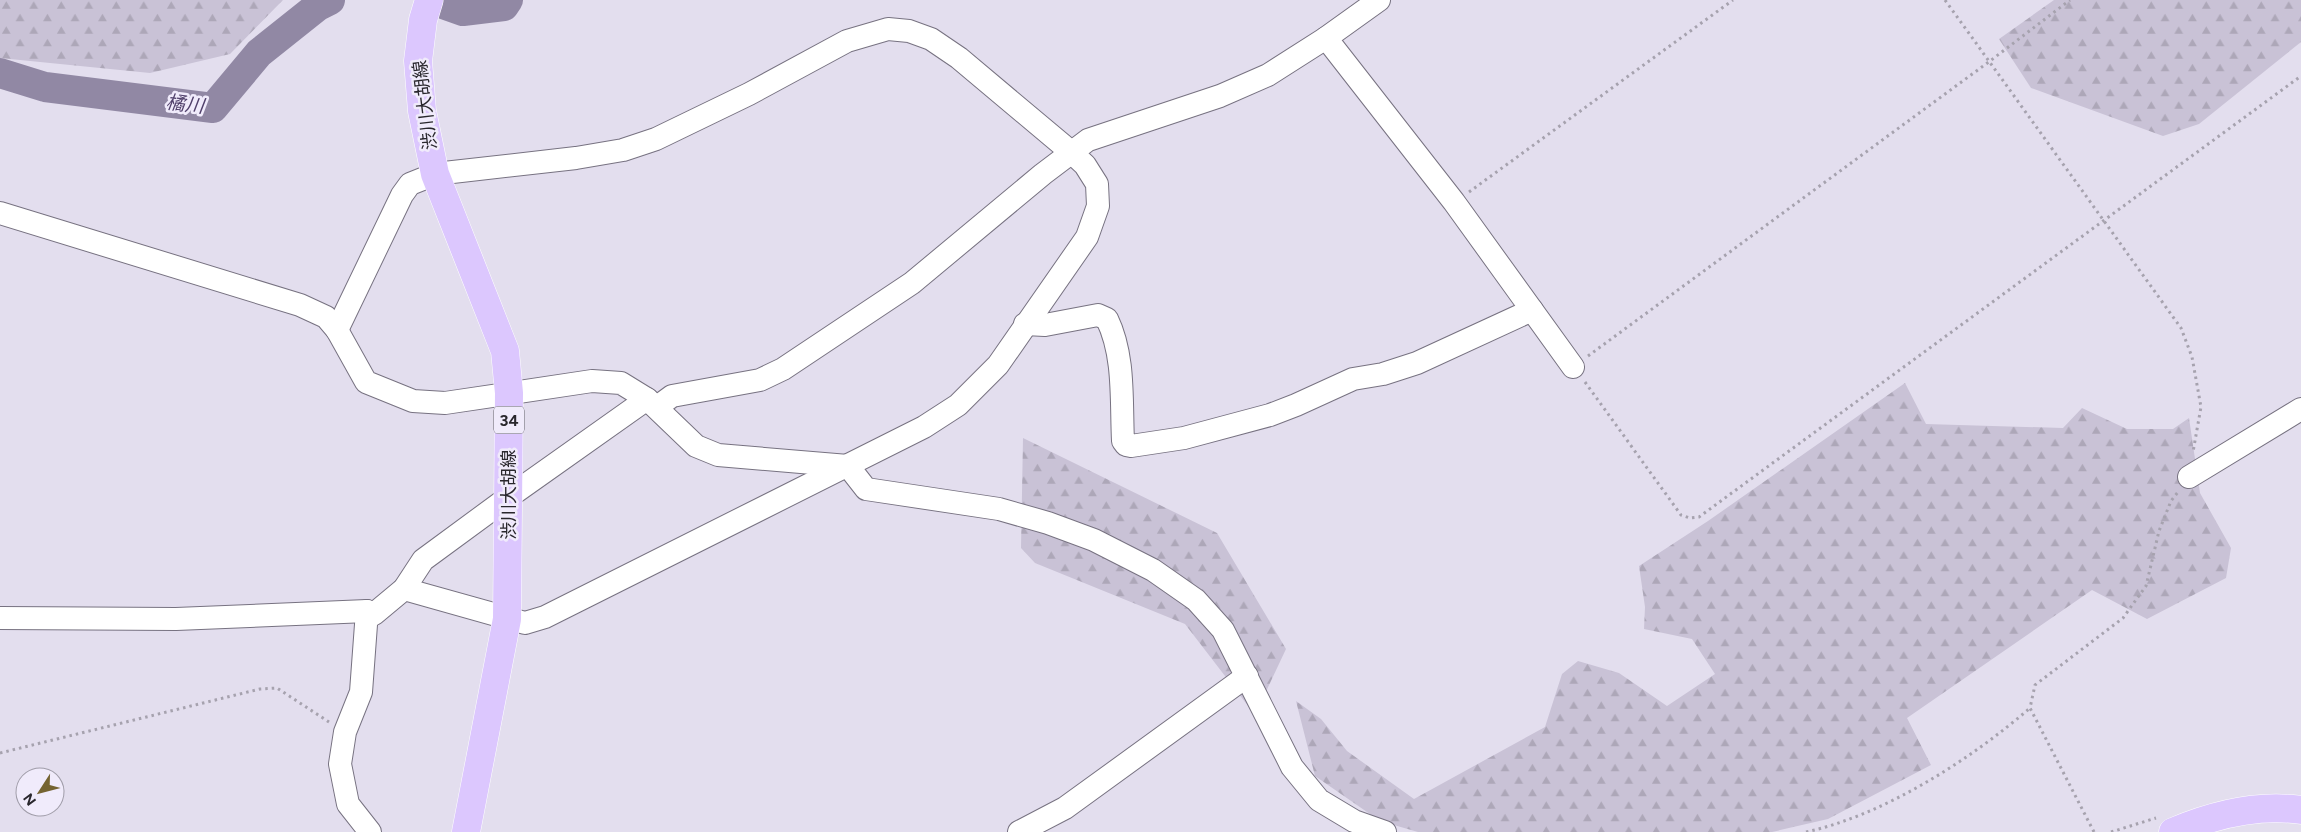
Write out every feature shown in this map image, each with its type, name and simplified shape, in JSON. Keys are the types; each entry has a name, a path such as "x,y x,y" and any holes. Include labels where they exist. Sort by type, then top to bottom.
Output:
{"main road":[{"name":"渋川大胡線","path":"426,10 418,62 422,111 435,174 504,351 509,393 510,496 507,619 466,832"},
{"path":"2173,832 2208,818 2238,812 2288,808 2301,810"}],"street":[{"path":"0,618 176,619 367,611 374,614 404,589 423,560 510,496 652,403 672,396 760,380 782,369 912,283 1088,140 1220,96 1268,75 1326,38 1379,0"},
{"path":"337,330 402,195 410,184 435,174 576,158 623,150 665,135 749,94 847,41 888,29 909,31 932,39 959,58 1071,152 1085,166 1096,184 1098,206 1087,237 998,365 958,406 924,427 544,617 525,623 404,589"},
{"path":"1326,38 1454,202 1574,366"},
{"path":"0,213 300,305 326,317 337,330 366,382 413,401 445,403 592,381 621,383 652,403 696,446 718,455 848,466 866,490 999,509 1048,523 1094,540 1153,570 1196,600 1223,630 1292,767 1319,800 1354,821 1385,832"},
{"path":"1025,324 1045,325 1098,315 1107,319 1114,332 1120,368 1123,441 1126,445 1131,446 1184,438 1270,415 1353,379 1383,374 1417,363 1532,310"},
{"path":"2189,477 2301,409"},
{"path":"367,611 361,692 345,732 340,764 348,804 370,832"},
{"path":"1019,832 1065,808 1246,676"}],"path":[{"path":"1454,202 1733,0"},
{"path":"1945,0 2181,328 2192,357 2201,407 2189,477 2171,501 2162,523 2146,586 2123,618 2035,685 2030,708 2094,832"},
{"path":"2070,0 1990,61 1574,366 1681,515 1690,518 1699,517 2301,76"},
{"path":"0,753 269,688 277,688 345,732"},
{"path":"1806,832 1830,827 1925,785 2030,708"}],"green space":[{"path":"0,0 283,0 230,54 150,73 0,58"},
{"path":"2054,0 2301,0 2301,42 2199,124 2163,136 2031,88 1999,39"},
{"path":"1905,383 1926,424 2063,428 2082,408 2127,429 2173,429 2189,418 2200,493 2231,548 2226,578 2147,619 2092,590 1907,718 1931,765 1828,819 1772,832 1418,832 1380,821 1315,776 1296,701 1321,719 1347,751 1414,799 1545,727 1562,674 1578,661 1619,673 1667,706 1715,674 1692,639 1644,629 1645,607 1639,566 1708,521"},
{"path":"1023,438 1217,533 1286,649 1255,715 1185,624 1035,563 1021,548"}],"waterway":[{"name":"橘川","path":"0,73 45,87 213,108 259,53 318,6 330,0"},
{"name":"橘川","path":"432,0 463,11 504,6 508,0"}]}
